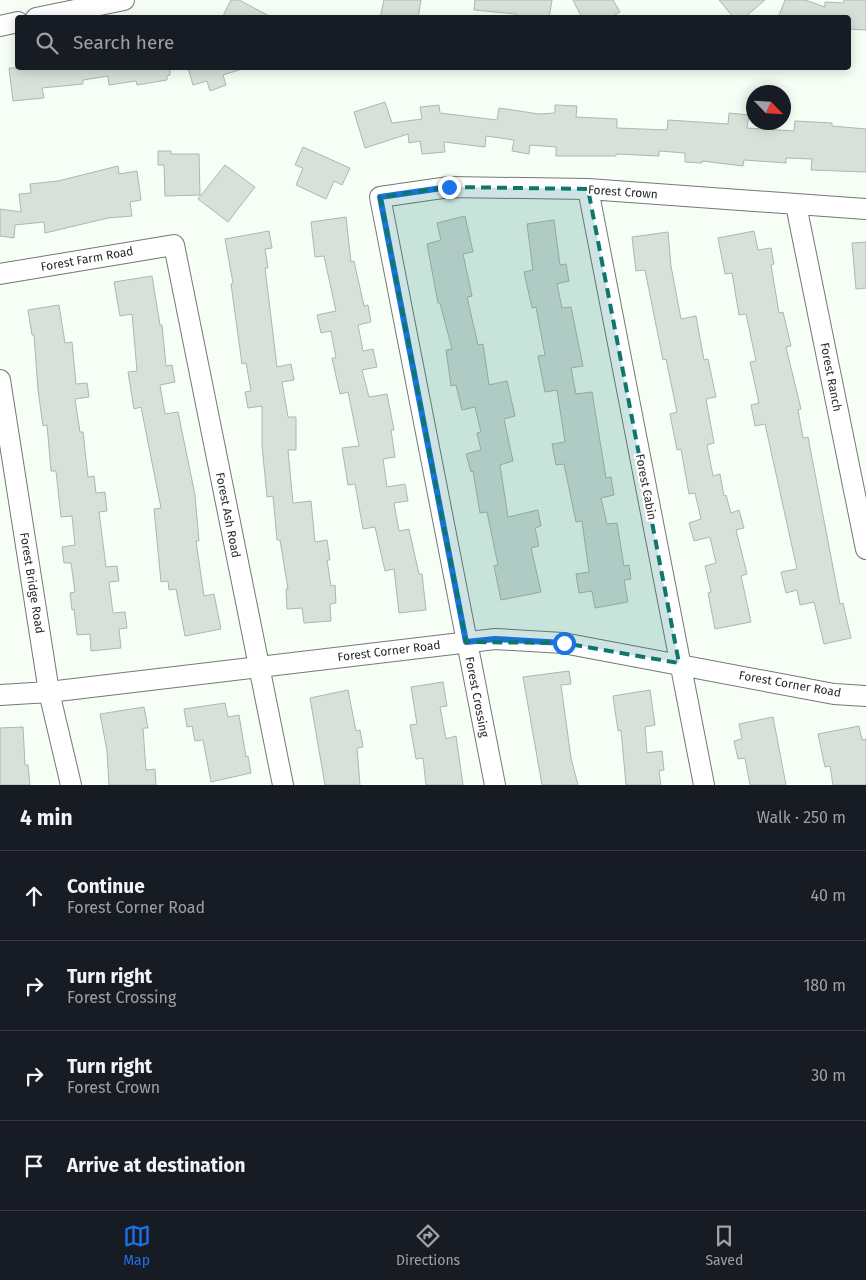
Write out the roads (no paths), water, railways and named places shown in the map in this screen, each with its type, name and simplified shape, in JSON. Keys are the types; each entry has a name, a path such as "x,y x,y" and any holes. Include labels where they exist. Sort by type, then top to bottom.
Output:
{"street":[{"path":"38,11 124,0"},
{"path":"0,26 15,23"},
{"name":"Forest Crown","path":"380,197 449,187 588,189 866,209"},
{"name":"Forest Cabin","path":"588,189 704,785"},
{"name":"Forest Crossing","path":"380,197 495,785"},
{"name":"Forest Ranch","path":"796,205 866,549"},
{"name":"Forest Farm Road","path":"0,274 174,245"},
{"name":"Forest Ash Road","path":"174,245 282,785"},
{"name":"Forest Bridge Road","path":"0,380 49,692 71,785"},
{"name":"Forest Corner Road","path":"0,696 49,692 495,639 564,643 680,663 834,694 866,696"}]}
